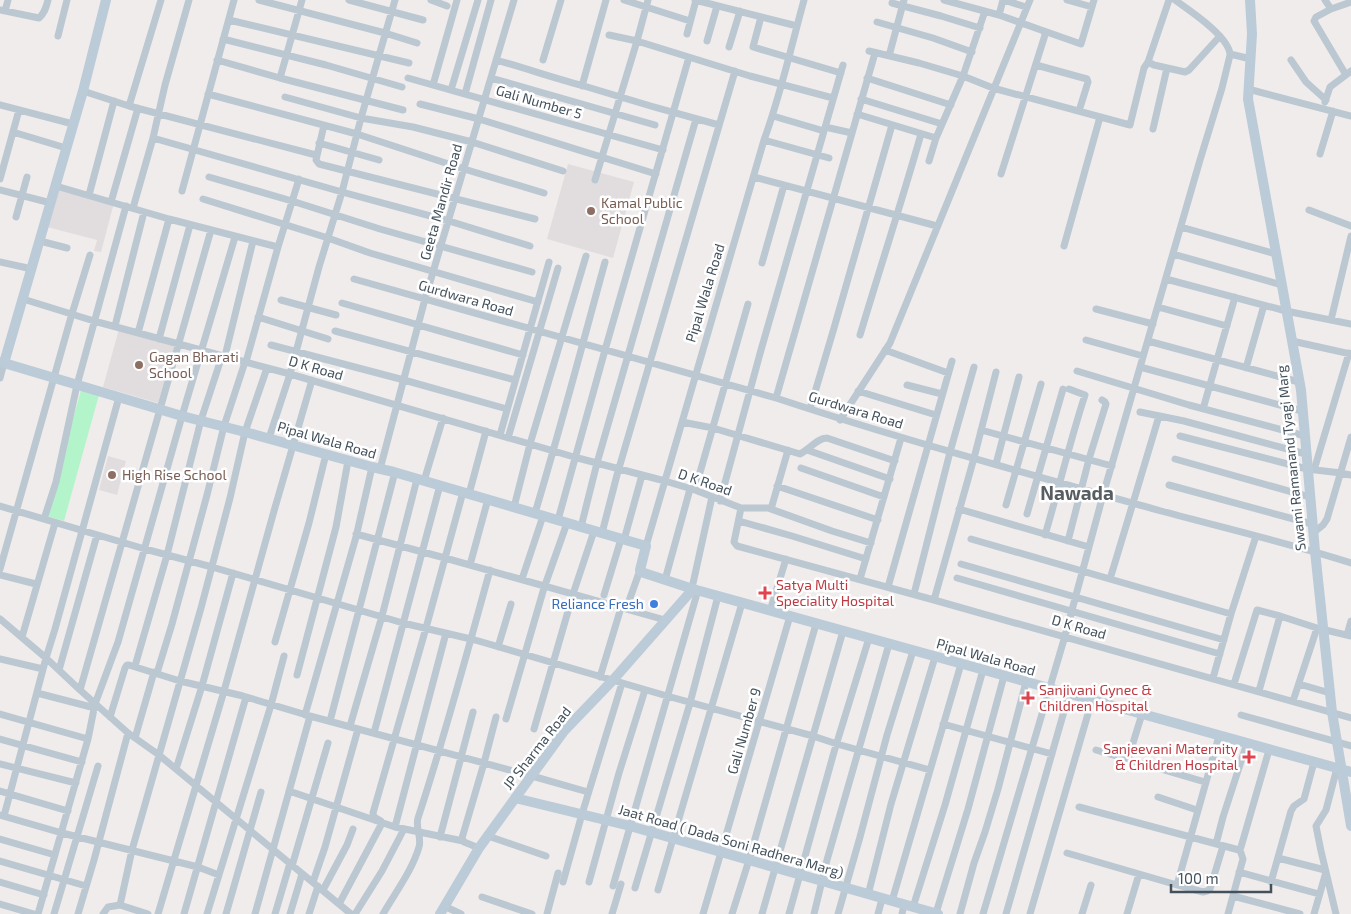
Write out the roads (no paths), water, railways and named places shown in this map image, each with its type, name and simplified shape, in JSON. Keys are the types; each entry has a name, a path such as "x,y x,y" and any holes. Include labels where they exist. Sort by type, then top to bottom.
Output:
{"street":[{"path":"8,0 3,10 39,18 43,15 48,0"},
{"path":"58,36 67,0"},
{"path":"0,378 2,362 23,300 83,91 106,0"},
{"path":"129,106 161,0"},
{"path":"44,519 56,482 77,385 94,321 152,138 189,0"},
{"path":"182,191 234,0"},
{"path":"259,0 386,33 417,43"},
{"path":"280,78 302,0"},
{"path":"349,0 423,20"},
{"path":"269,438 290,374 395,0"},
{"path":"431,0 447,6"},
{"path":"433,85 457,0"},
{"path":"451,90 478,0"},
{"path":"465,94 491,0"},
{"name":"Geeta Mandir Road","path":"255,914 289,792 336,603 376,468 397,405 441,246 514,0"},
{"path":"543,60 561,0"},
{"path":"582,86 606,0"},
{"path":"624,0 647,3 690,21"},
{"path":"686,34 695,0 715,3 796,26"},
{"path":"729,47 736,10 735,0"},
{"name":"Pipal Wala Road","path":"804,0 773,116 764,140 646,546 640,570 642,573 816,624 1343,770"},
{"path":"944,0 985,11 1082,44 1093,4 1067,0"},
{"path":"999,16 1004,0 1026,7"},
{"path":"840,420 890,343 1030,0"},
{"path":"776,398 852,134 872,52 919,63 1025,97 1130,124 1143,71 1148,62 1168,0"},
{"path":"983,914 1065,636 1103,495 1222,88 1230,54 1220,36 1198,16 1175,0"},
{"name":"Swami Ramanand Tyagi Marg","path":"1250,0 1252,34 1248,99 1299,382 1306,454 1311,469 1310,497 1320,628 1336,742 1343,770 1351,826"},
{"path":"1326,0 1331,9"},
{"path":"1324,108 1330,87 1349,73 1314,22 1316,17 1351,2"},
{"path":"595,180 621,97 647,3"},
{"path":"707,40 715,3"},
{"path":"892,4 903,3 980,28"},
{"path":"889,56 903,3"},
{"path":"929,161 936,138 972,52 985,11"},
{"path":"761,17 752,47 841,73"},
{"path":"229,20 409,63"},
{"path":"877,22 933,38 972,52"},
{"path":"1001,174 1045,38 1044,32"},
{"path":"610,35 637,41 735,72 834,98"},
{"path":"1148,62 1187,72 1220,36"},
{"path":"224,39 402,87"},
{"path":"1230,54 1251,59"},
{"path":"506,720 563,522 574,457 689,57"},
{"path":"217,60 404,110"},
{"path":"496,60 719,125"},
{"path":"1291,60 1306,82 1326,100"},
{"path":"720,501 843,65"},
{"path":"1036,65 1087,79 1088,82 1079,111"},
{"path":"1154,129 1168,68"},
{"path":"534,729 573,594 598,532 619,469 735,72"},
{"name":"Gali Number 5","path":"408,78 663,150"},
{"path":"491,78 654,125"},
{"path":"867,78 951,105"},
{"path":"1248,89 1351,116"},
{"path":"83,91 158,114 316,155"},
{"path":"208,94 357,134 464,170 544,193"},
{"path":"285,97 361,118 413,127 472,142 563,171"},
{"path":"861,100 942,124"},
{"path":"89,195 114,101"},
{"path":"420,104 479,119 656,174"},
{"path":"0,105 73,124"},
{"path":"111,202 138,108"},
{"path":"0,180 19,110"},
{"path":"1320,154 1333,111"},
{"path":"857,114 936,138"},
{"path":"773,116 852,134"},
{"path":"1064,246 1100,117"},
{"path":"581,527 627,356 696,119"},
{"path":"324,125 316,155 317,163 536,219"},
{"path":"810,409 892,125"},
{"path":"13,132 66,148"},
{"path":"860,335 921,134"},
{"path":"152,138 449,220 530,246"},
{"path":"764,140 829,158"},
{"path":"320,143 379,160"},
{"path":"16,217 27,177"},
{"path":"208,177 532,272"},
{"path":"754,177 937,226"},
{"path":"135,738 172,624 224,426 246,362 299,179"},
{"path":"762,263 784,185"},
{"path":"56,186 190,225 278,247"},
{"path":"0,190 51,203"},
{"path":"203,199 370,253 538,302"},
{"path":"1309,210 1351,226"},
{"path":"115,326 144,212"},
{"path":"138,333 169,219"},
{"path":"159,339 190,225"},
{"path":"1181,227 1276,254"},
{"path":"80,690 211,230"},
{"path":"38,914 82,762 95,706 118,642 235,236"},
{"path":"1331,320 1351,236"},
{"path":"40,241 67,248"},
{"path":"135,666 167,555 201,420 223,356 253,241"},
{"path":"1173,254 1282,285"},
{"path":"0,569 90,255"},
{"path":"514,507 530,444 586,256"},
{"path":"0,262 32,269"},
{"path":"500,435 549,262"},
{"path":"522,579 582,343 605,262"},
{"path":"508,438 558,268"},
{"name":"Gurdwara Road","path":"354,279 776,398 840,420 950,452 1315,551 1351,563"},
{"path":"1166,279 1286,311 1351,324"},
{"path":"1203,409 1235,297"},
{"name":"D K Road","path":"23,300 312,380 693,490 741,508 735,545 1065,636 1351,718"},
{"path":"281,300 336,314"},
{"path":"342,303 523,355"},
{"path":"665,580 748,304"},
{"path":"1246,368 1264,305"},
{"path":"1158,307 1227,326"},
{"path":"1096,309 1153,324"},
{"path":"258,317 328,339"},
{"path":"335,331 516,380"},
{"path":"1086,340 1144,356"},
{"path":"1148,340 1299,382"},
{"path":"1292,341 1350,354 1311,469"},
{"path":"271,345 404,380 507,410"},
{"path":"885,350 948,373"},
{"path":"888,587 952,360"},
{"name":"Pipal Wala Road","path":"2,362 159,410 395,472 646,546"},
{"path":"914,594 974,367"},
{"path":"1140,367 1302,411"},
{"path":"120,905 132,850 212,567 245,432 266,368"},
{"path":"1076,371 1134,390 1305,436"},
{"path":"934,600 996,372"},
{"path":"996,464 1019,377"},
{"path":"158,914 224,691 312,380"},
{"path":"1006,505 1041,384"},
{"path":"907,385 942,394"},
{"path":"1027,514 1046,447 1066,389 1085,395 1045,534"},
{"path":"858,391 936,415"},
{"path":"119,397 46,658 11,794 2,816 198,867 219,875"},
{"path":"1068,541 1089,459 1106,404 1102,400"},
{"path":"1140,412 1306,454"},
{"path":"1110,579 1159,416"},
{"path":"350,726 382,616 400,545 443,418"},
{"path":"682,422 712,428 800,454 825,437 895,461"},
{"path":"981,430 1112,466"},
{"path":"381,822 381,820 374,817 373,813 445,558 486,431"},
{"path":"1180,436 1311,469 1351,475"},
{"path":"1169,485 1313,529 1322,525 1327,519 1351,437"},
{"path":"860,579 901,438"},
{"path":"771,509 788,450"},
{"path":"807,450 890,479"},
{"path":"275,642 309,523 326,454"},
{"path":"1175,459 1310,497"},
{"path":"297,675 336,527 348,461"},
{"path":"800,468 884,497"},
{"path":"330,721 395,472"},
{"path":"604,595 642,475"},
{"path":"374,733 440,485"},
{"path":"778,486 878,520"},
{"path":"613,886 667,696 694,589 712,497"},
{"path":"470,565 488,499"},
{"path":"0,506 404,623 470,639 930,770"},
{"path":"741,508 771,509 832,531 871,542"},
{"path":"959,509 1089,547"},
{"path":"739,521 866,560"},
{"path":"22,637 55,523"},
{"path":"356,534 665,620"},
{"path":"58,670 97,535"},
{"path":"1213,678 1256,536"},
{"path":"971,539 1231,614"},
{"path":"770,611 786,560"},
{"path":"961,564 1224,640"},
{"path":"383,914 414,861 420,842 416,824 439,751 490,570"},
{"path":"600,677 621,608 629,601 640,570"},
{"path":"176,769 234,573"},
{"path":"0,575 36,584"},
{"path":"957,578 1220,654"},
{"name":"JP Sharma Road","path":"442,910 479,848 564,731 617,682 665,620 694,589"},
{"path":"635,888 690,703 718,596"},
{"path":"658,890 742,603"},
{"path":"498,648 511,604"},
{"path":"1234,684 1256,610 1349,636 1351,621"},
{"name":"Gali Number 9","path":"703,914 790,616"},
{"path":"1259,691 1280,616"},
{"path":"0,619 46,658 95,706 159,755 353,914 382,871 404,828"},
{"path":"732,914 816,624"},
{"path":"1293,701 1320,628"},
{"path":"762,914 843,631"},
{"path":"395,827 446,633"},
{"path":"789,914 869,638"},
{"path":"814,914 889,644"},
{"path":"838,914 881,756 913,650"},
{"path":"208,914 284,656"},
{"path":"868,895 891,804 935,657"},
{"path":"0,659 43,670"},
{"path":"878,914 887,900 930,770 961,664"},
{"path":"110,716 125,668 127,665 135,666 307,716 395,738 588,792"},
{"path":"907,909 945,805 983,670"},
{"path":"937,914 1004,676"},
{"path":"563,882 617,682"},
{"path":"960,914 985,832 1026,682"},
{"path":"1299,684 1330,693"},
{"path":"589,882 619,773 645,690"},
{"path":"37,692 95,706"},
{"path":"1006,914 1069,694"},
{"path":"184,914 246,697"},
{"path":"1030,914 1092,700"},
{"path":"440,837 473,712"},
{"path":"0,714 88,739"},
{"path":"1128,759 1142,714"},
{"path":"1241,715 1351,746"},
{"path":"463,841 465,826 496,717"},
{"path":"944,724 1052,754"},
{"path":"309,914 318,886 325,847 358,729"},
{"path":"78,914 128,733"},
{"path":"1177,885 1219,736"},
{"path":"0,739 82,762"},
{"path":"275,914 328,743"},
{"path":"1066,853 1177,885 1203,892 1207,891 1210,889 1223,818 1247,743"},
{"path":"1096,750 1205,782"},
{"path":"1228,914 1243,859 1240,850 1270,750"},
{"path":"1271,882 1291,811 1294,806 1304,799 1314,762"},
{"path":"0,764 76,783"},
{"path":"54,914 98,766"},
{"path":"1336,914 1316,826 1326,810 1343,770"},
{"path":"0,791 68,810"},
{"path":"226,914 261,792"},
{"path":"289,792 395,827 463,841 479,848"},
{"path":"1158,797 1198,810"},
{"name":"Jaat Road ( Dada Soni Radhera Marg)","path":"515,798 630,826 887,900 907,909 937,914"},
{"path":"1079,807 1240,850"},
{"path":"339,904 372,843 381,822"},
{"path":"318,886 347,845 353,829"},
{"path":"488,836 546,856"},
{"path":"0,840 55,855"},
{"path":"1278,858 1325,871"},
{"path":"0,861 86,886"},
{"path":"1314,914 1325,871"},
{"path":"1239,872 1319,894"},
{"path":"547,914 558,873"},
{"path":"290,914 302,874"},
{"path":"1127,914 1139,874"},
{"path":"0,882 44,895"},
{"path":"612,914 621,884"},
{"path":"1082,914 1091,885"},
{"path":"1233,896 1300,914"},
{"path":"482,898 532,914"},
{"path":"0,904 34,914"},
{"path":"103,914 108,907 120,905 132,912 148,914"},
{"path":"442,910 462,914"}],"place":[{"name":"Kamal Public School","path":"591,211"},
{"name":"Gagan Bharati School","path":"139,365"},
{"name":"High Rise School","path":"112,475"},
{"name":"Satya Multi Speciality Hospital","path":"765,593"},
{"name":"Reliance Fresh","path":"654,604"},
{"name":"Sanjivani Gynec & Children Hospital","path":"1028,698"},
{"name":"Sanjeevani Maternity & Children Hospital","path":"1249,757"}],"district":[{"name":"Nawada","path":"1077,493"}]}
